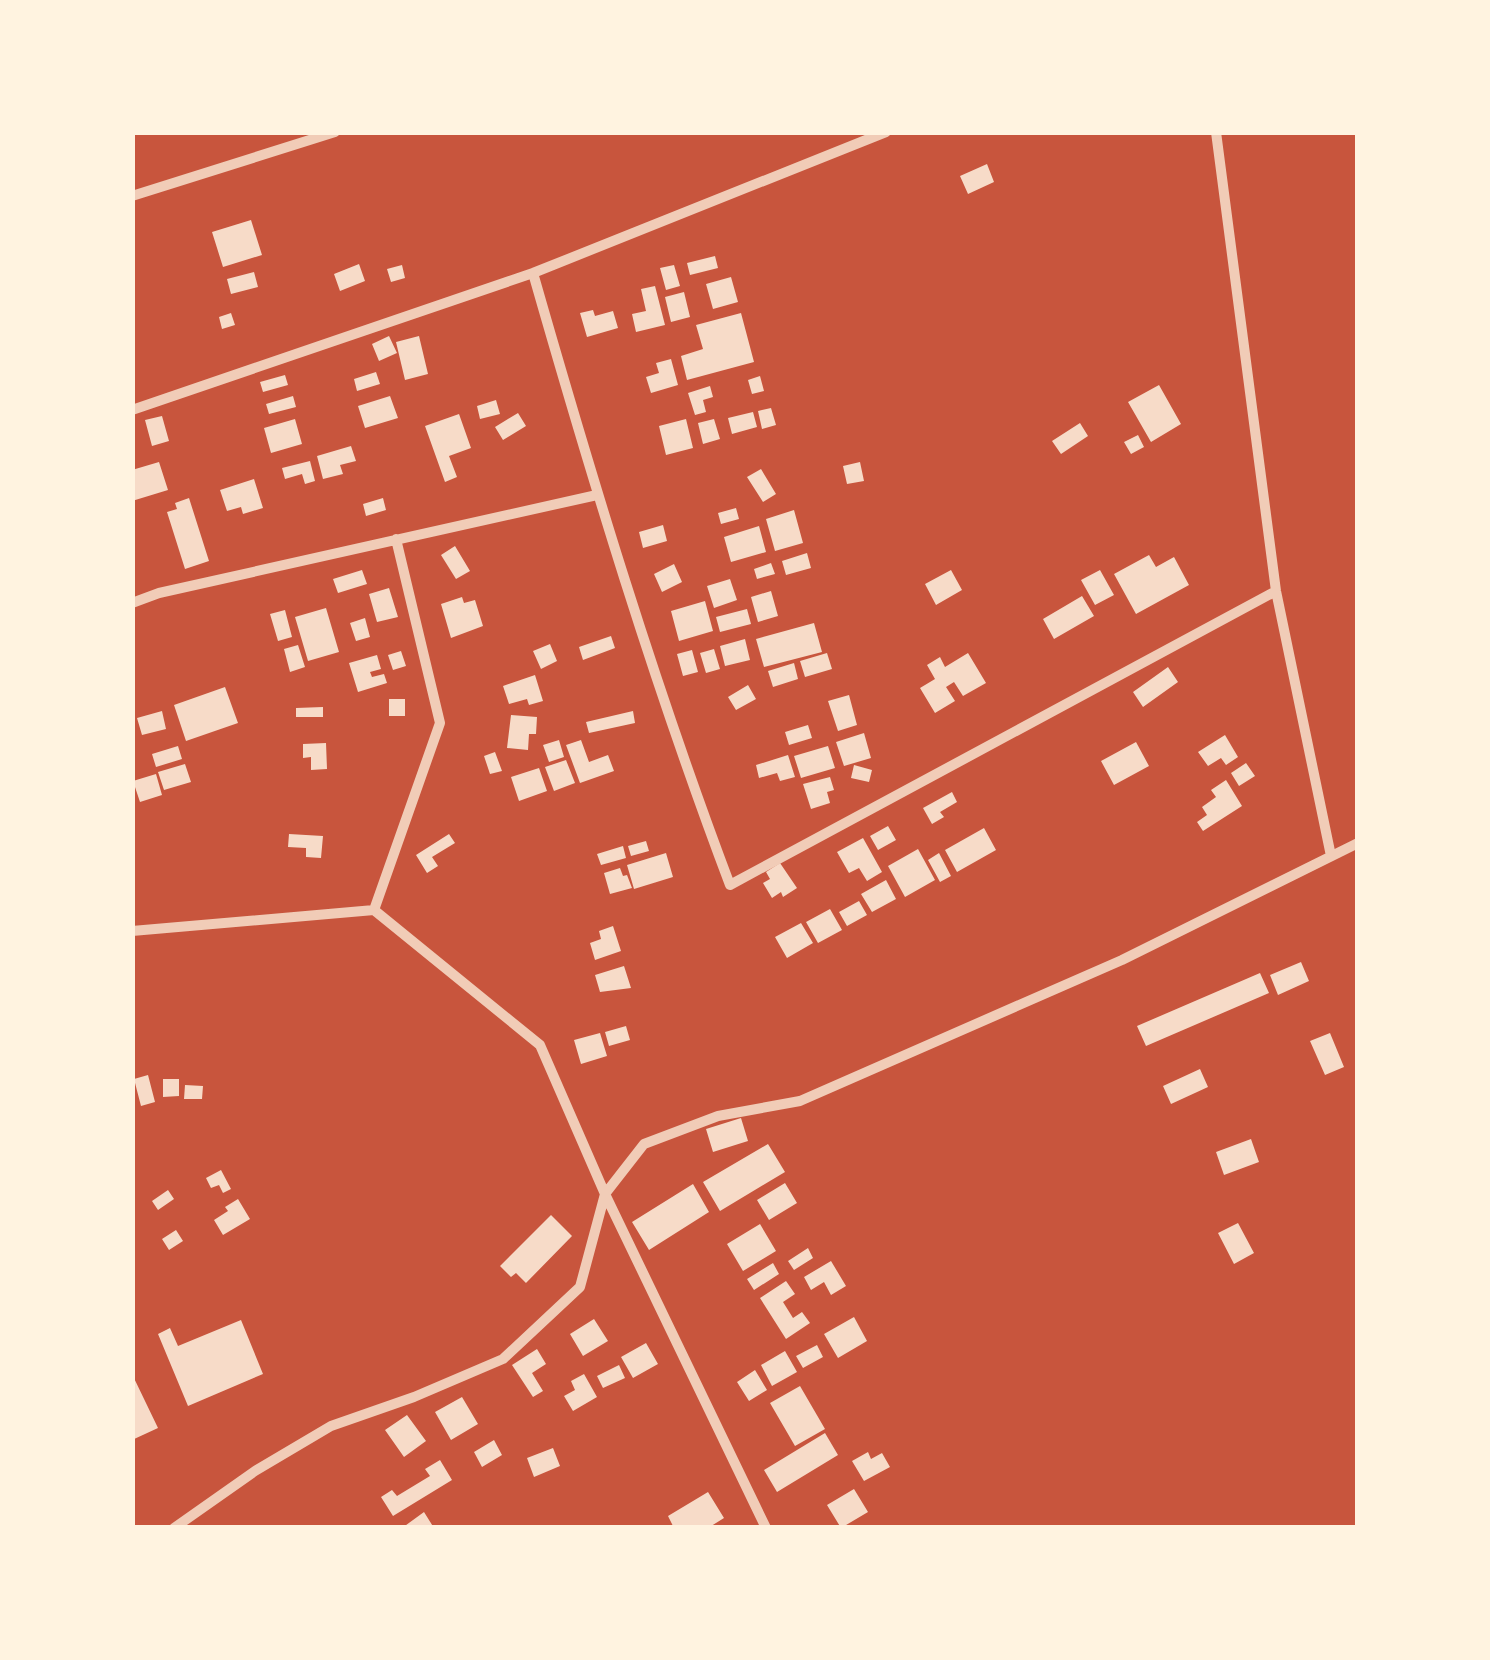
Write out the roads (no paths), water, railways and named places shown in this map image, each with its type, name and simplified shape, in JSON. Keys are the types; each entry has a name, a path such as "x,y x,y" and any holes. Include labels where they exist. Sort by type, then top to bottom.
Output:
{"street":[{"path":"132,196 335,132"},
{"path":"132,410 533,273 886,132"},
{"path":"1216,132 1276,591 1331,856"},
{"path":"533,273 597,495 688,774 730,885 1276,591"},
{"path":"132,603 597,495"},
{"path":"374,910 440,723 396,539"},
{"path":"174,1528 255,1471 330,1426 414,1397 503,1358 580,1287 605,1194 644,1144 718,1116 800,1101 1122,960 1358,843"},
{"path":"132,931 374,910 540,1045 605,1194 766,1528"}]}
